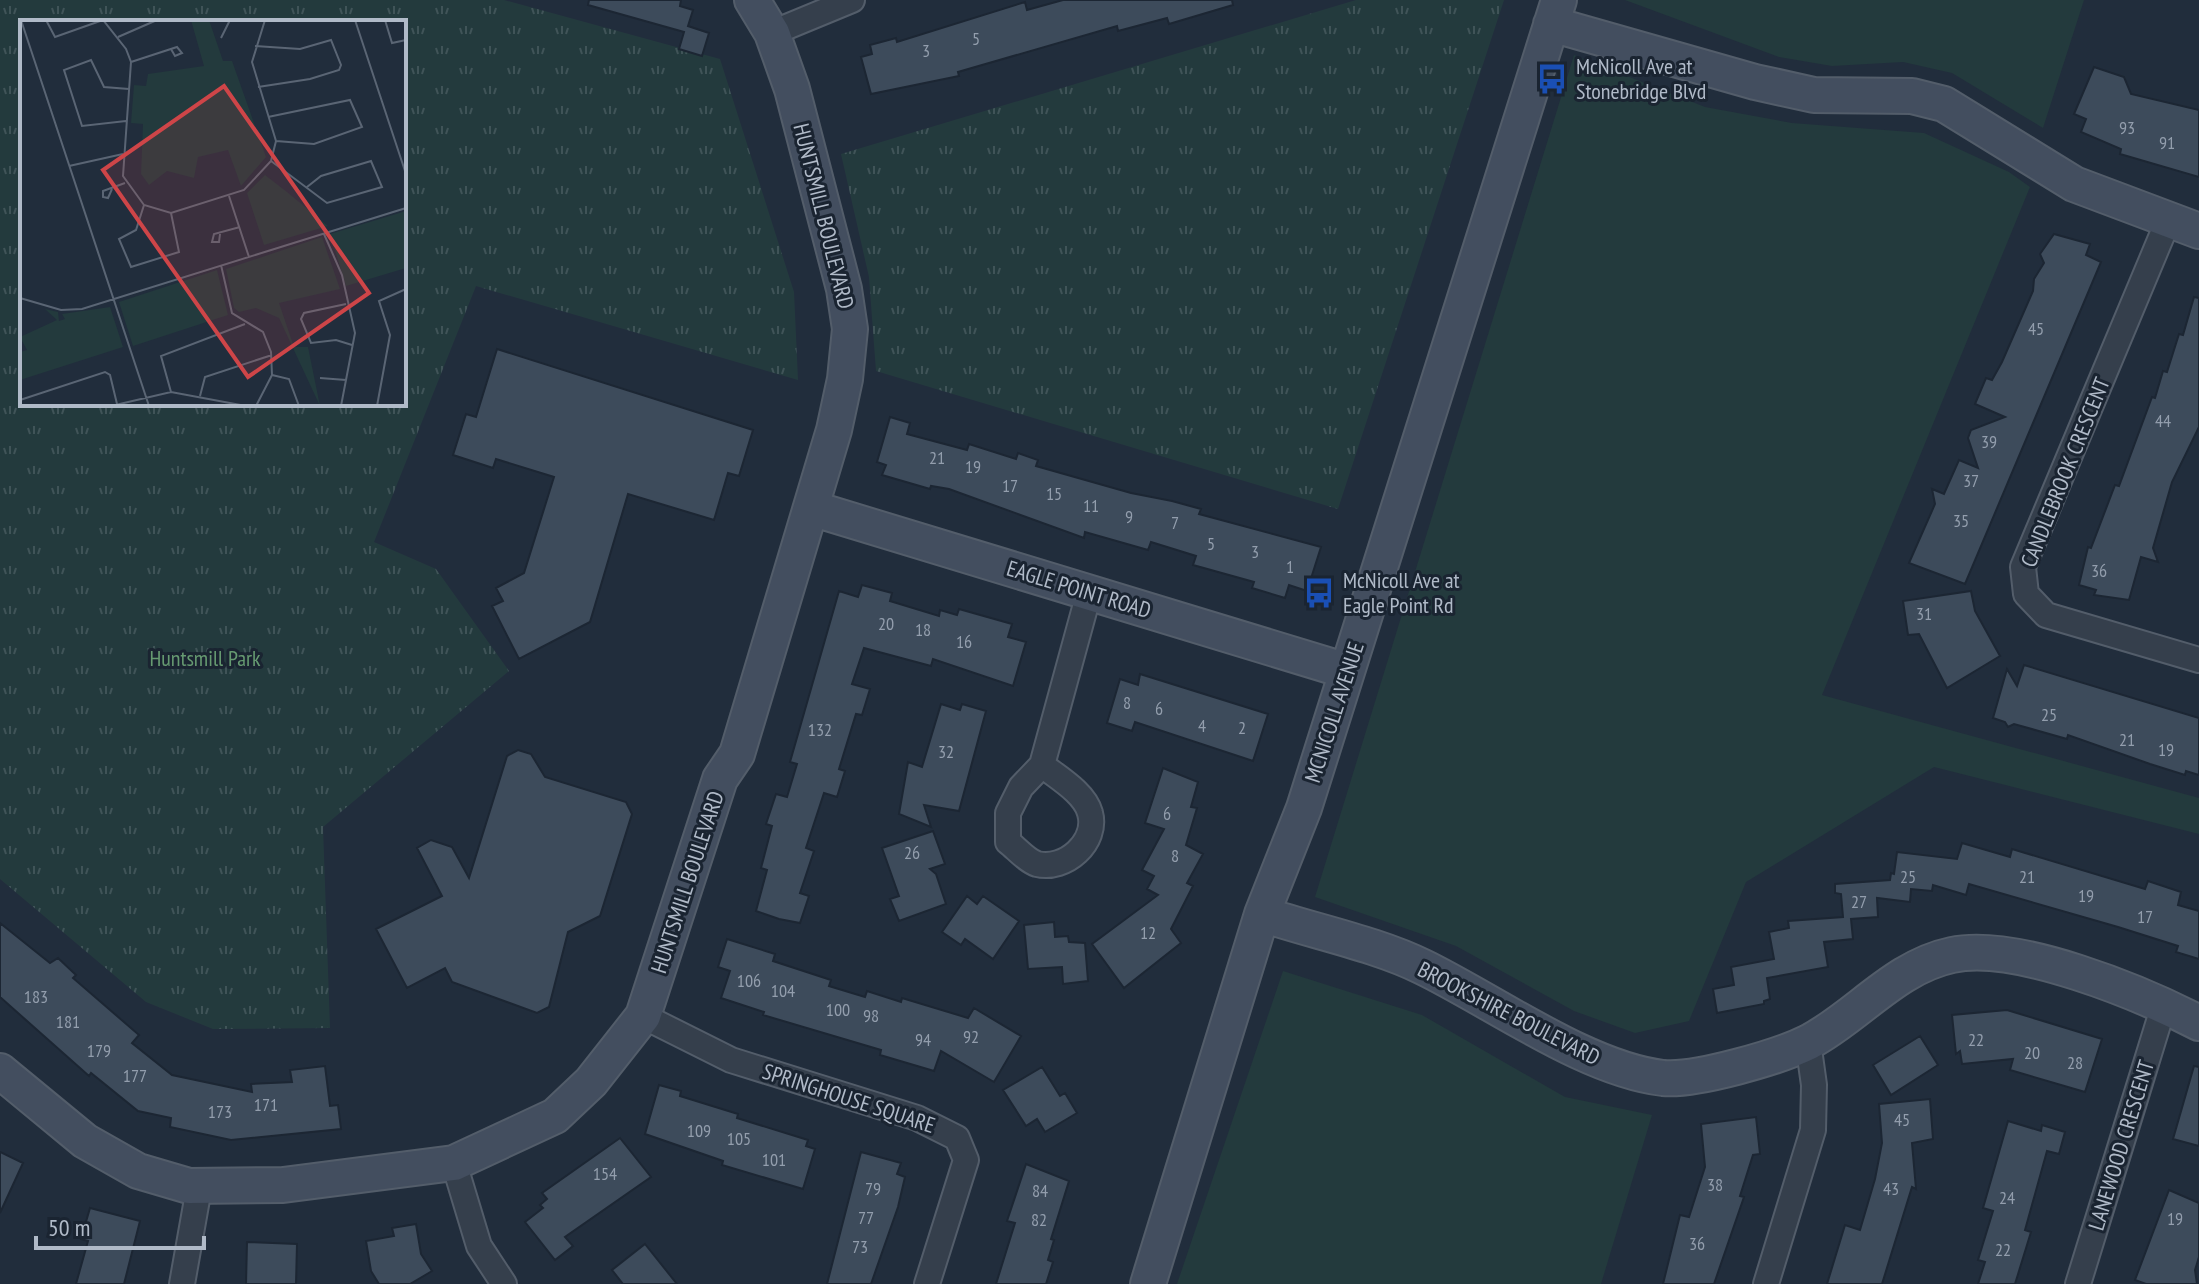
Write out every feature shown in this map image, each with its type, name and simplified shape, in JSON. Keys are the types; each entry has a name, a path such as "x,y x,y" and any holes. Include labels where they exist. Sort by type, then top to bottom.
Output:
{"street":[{"name":"HUNTSMILL BOULEVARD","path":"0,1071 85,1141 138,1171 199,1188 283,1185 454,1163 555,1116 591,1082 643,1016 720,779 737,754 811,508 845,379 850,329 844,289 800,117 772,33 752,0"},
{"path":"772,33 852,0"},
{"path":"1555,12 1755,82 1814,95 1912,96 1944,104 2074,184 2184,226"},
{"name":"MCNICOLL AVENUE","path":"1148,1284 1262,914 1304,808 1555,12"},
{"name":"CANDLEBROOK CRESCENT","path":"2184,226 2023,567 2026,594 2046,615 2199,660"},
{"name":"EAGLE POINT ROAD","path":"811,508 1347,671"},
{"path":"1042,765 1089,593"},
{"name":"BROOKSHIRE BOULEVARD","path":"1262,914 1419,965 1603,1062 1664,1078 1727,1069 1808,1042 1913,968 1953,954 1991,953 2049,966 2136,993 2199,1023"},
{"name":"LANEWOOD CRESCENT","path":"2078,1284 2164,1005"},
{"name":"SPRINGHOUSE SQUARE","path":"643,1016 731,1060 917,1118 957,1138 966,1160 927,1284"},
{"path":"1766,1284 1813,1130 1814,1085 1808,1042"},
{"path":"454,1163 479,1246 504,1284"},
{"path":"182,1284 199,1188"}],"green space":[{"name":"Huntsmill Park","path":"0,0 504,0 720,59 794,292 798,380 476,286 374,542 436,569 509,671 323,827 330,1028 213,1029 146,1002 0,879"},
{"path":"1356,0 1504,0 1338,509 876,371 869,277 841,154"},
{"path":"1625,0 2084,0 2043,128 1952,73 1903,62 1832,66 1779,57"},
{"path":"1574,55 1705,107 1792,123 1924,133 2009,172 2030,187 1822,695 2199,798 2199,834 1934,767 1746,882 1689,1021 1635,1033 1574,1011 1456,946 1315,897"},
{"path":"1283,971 1422,1015 1565,1097 1652,1115 1601,1284 1177,1284"}],"building":[{"path":"589,0 681,0 680,6 693,10 688,26 709,33 702,56 679,49 684,32 588,5"},
{"path":"1063,0 1232,0 1233,5 1169,24 1167,18 1118,31 1117,26 958,72 959,76 871,94 861,57 872,54 870,45 896,38 897,42 1025,2 1027,10"},
{"path":"2094,67 2124,77 2131,94 2199,110 2199,177 2120,154 2121,149 2081,132 2086,119 2074,114"},
{"path":"2054,234 2090,244 2086,255 2101,262 1965,584 1909,563 1935,504 1932,489 1944,494 1959,460 1978,468 1968,438 1971,430 2005,417 1975,404 1986,378 1992,380 2002,362 2033,291 2034,279 2044,263 2040,254"},
{"path":"2194,297 2199,298 2199,427 2172,482 2153,548 2158,562 2141,557 2129,600 2094,595 2096,590 2079,585 2088,547 2091,548 2115,485 2119,486 2163,371 2167,372 2179,334 2183,335"},
{"path":"497,349 753,430 739,476 728,473 714,520 628,494 590,622 519,659 492,606 503,601 496,588 524,573 554,477 496,459 493,468 453,455 466,414 476,417"},
{"path":"890,417 910,423 907,434 967,450 969,444 1016,459 1018,453 1038,460 1036,466 1201,509 1199,514 1321,547 1307,591 1289,585 1285,598 1252,588 1254,582 1193,565 1196,556 1151,542 1148,550 1085,532 1084,538 949,489 931,486 930,489 882,475 886,465 877,462"},
{"path":"862,585 892,593 890,601 939,616 940,610 957,615 959,609 1012,624 1008,637 1026,642 1013,686 933,659 931,666 864,648 852,684 870,689 862,715 856,714 839,769 845,771 837,797 824,793 806,848 814,851 800,893 809,896 800,923 779,919 756,911 767,870 761,868 772,826 766,824 776,794 787,797 797,764 790,762 839,591 858,597"},
{"path":"1971,591 1975,611 2000,656 1947,688 1919,634 1908,635 1903,601"},
{"path":"2024,665 2199,718 2199,775 2186,771 2185,775 2068,735 2067,739 2014,724 2008,727 2005,722 1993,718 2007,669 2017,686"},
{"path":"1140,674 1268,714 1253,761 1135,722 1132,731 1107,723 1120,679 1138,685"},
{"path":"941,704 960,710 962,704 986,711 959,811 924,805 931,827 899,814 908,762 922,767"},
{"path":"518,750 531,754 545,777 626,802 632,814 600,916 568,932 549,1007 537,1013 452,982 445,968 407,988 376,929 442,896 417,848 431,840 452,847 469,878 507,756"},
{"path":"1163,768 1198,782 1191,807 1197,808 1186,845 1203,854 1187,883 1193,886 1171,929 1181,943 1124,988 1092,944 1158,895 1147,889 1154,876 1142,870 1164,829 1145,823"},
{"path":"933,831 945,864 930,869 936,874 946,904 899,921 890,899 899,896 882,848"},
{"path":"1962,843 2010,857 2012,849 2145,889 2148,881 2181,892 2178,905 2199,911 2199,959 2176,952 2178,946 1969,884 1966,895 1933,885 1932,891 1911,889 1910,902 1877,898 1878,917 1851,919 1853,939 1824,942 1828,967 1767,978 1770,999 1764,1004 1717,1013 1713,989 1734,985 1731,967 1774,959 1769,932 1789,928 1788,921 1843,917 1841,894 1835,893 1835,884 1890,880 1891,873 1894,874 1897,852 1957,859"},
{"path":"967,896 977,904 983,896 1019,921 993,959 965,939 961,945 942,932"},
{"path":"1054,922 1055,937 1068,936 1069,942 1085,943 1088,981 1063,984 1062,967 1028,969 1024,925"},
{"path":"0,923 50,963 58,958 76,975 73,978 139,1035 132,1043 172,1075 252,1092 251,1084 292,1082 290,1070 325,1066 330,1106 338,1105 341,1129 231,1140 170,1127 171,1118 138,1111 91,1073 89,1076 0,997"},
{"path":"727,939 775,954 773,961 831,980 829,986 865,997 867,991 901,1002 902,998 968,1018 974,1008 1021,1036 994,1082 941,1051 934,1071 880,1055 881,1050 763,1015 764,1012 721,998 730,971 718,967"},
{"path":"2007,1010 2102,1039 2085,1092 2010,1070 2013,1059 1962,1064 1960,1051 1956,1054 1952,1015"},
{"path":"1920,1036 1938,1065 1891,1095 1873,1065"},
{"path":"2194,1066 2199,1067 2199,1146 2173,1139"},
{"path":"1042,1067 1060,1096 1065,1093 1077,1113 1045,1132 1037,1119 1026,1126 1003,1090"},
{"path":"659,1085 681,1091 680,1096 738,1114 737,1118 808,1140 806,1146 815,1149 803,1189 722,1165 723,1161 645,1134"},
{"path":"1930,1099 1933,1139 1912,1143 1916,1189 1912,1187 1882,1284 1827,1284 1845,1225 1860,1230 1875,1179 1882,1143 1879,1104"},
{"path":"1756,1117 1760,1154 1753,1155 1740,1196 1744,1197 1714,1284 1663,1284 1680,1215 1689,1217 1705,1167 1701,1124"},
{"path":"2008,1121 2041,1131 2042,1125 2065,1132 2059,1154 2047,1151 2025,1230 2031,1232 2015,1284 1978,1284 1985,1262 1978,1260 1993,1211 1983,1208"},
{"path":"620,1138 651,1177 565,1237 573,1246 555,1260 525,1222 543,1208 540,1205 547,1199 542,1193"},
{"path":"0,1152 23,1163 0,1213"},
{"path":"861,1152 901,1163 897,1174 905,1177 898,1207 871,1284 827,1284"},
{"path":"1026,1164 1069,1181 1051,1239 1054,1240 1048,1260 1053,1262 1046,1284 996,1284 1015,1223 1007,1221"},
{"path":"2169,1190 2199,1203 2197,1284 2146,1284 2135,1280"},
{"path":"90,1208 140,1221 124,1284 76,1284 88,1241 81,1239"},
{"path":"416,1224 421,1254 432,1271 410,1284 379,1284 371,1271 366,1241 394,1236 392,1228"},
{"path":"247,1242 297,1244 296,1284 246,1284"},
{"path":"645,1244 677,1284 623,1284 612,1270"}],"place":[{"name":"McNicoll Ave at Stonebridge Blvd","path":"1552,79"},
{"name":"McNicoll Ave at Eagle Point Rd","path":"1319,593"}]}
